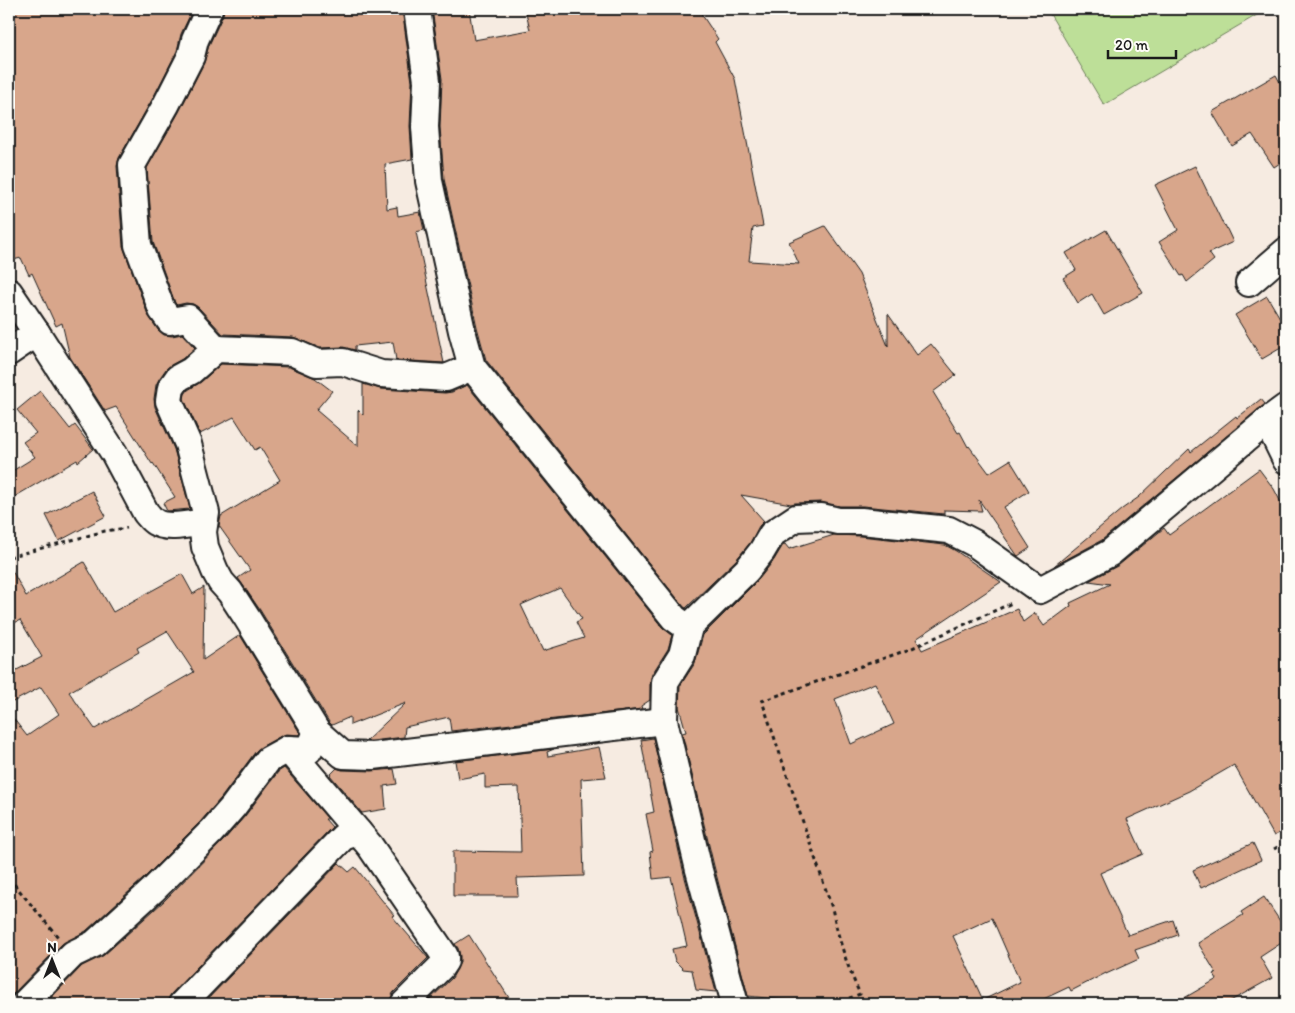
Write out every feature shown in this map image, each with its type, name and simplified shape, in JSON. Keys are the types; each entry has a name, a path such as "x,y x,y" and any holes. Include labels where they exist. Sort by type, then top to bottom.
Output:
{"street":[{"path":"209,9 195,40 191,56 132,165 138,245 162,310 170,321 188,318 216,349"},
{"path":"417,9 427,80 425,126 429,181 462,331 472,367 674,618 689,627"},
{"path":"1249,283 1286,251"},
{"path":"9,292 114,453 146,513 153,521 159,524 180,526 204,522"},
{"path":"9,352 37,333"},
{"path":"472,367 446,378 381,374 344,362 317,363 292,352 216,349 191,371 178,378 171,388 169,401 188,444 206,513 203,539 215,571 247,618 317,732 343,755 373,756 664,720"},
{"path":"735,1004 699,870 664,720 665,682 682,654 689,627 747,570 772,534 796,518 821,517 838,521 861,521 949,530 974,543 1040,590 1110,553 1277,414 1286,460"},
{"path":"24,1004 73,954 94,944 212,832 268,760 288,749 309,750 317,732"},
{"path":"288,749 370,846 445,956 445,961 441,967 404,1004"},
{"path":"182,1004 343,837 358,832"}],"path":[{"path":"9,557 105,531 133,527"},
{"path":"850,1004 847,999 860,994 847,962 832,908 762,701 910,649 1040,590"},
{"path":"1274,849 1286,842"},
{"path":"9,878 73,954"}],"green space":[{"path":"1047,9 1267,9 1104,105"}],"building":[{"path":"9,9 193,9 181,34 177,51 119,158 117,166 123,246 148,315 158,330 164,335 182,334 195,348 166,369 156,385 154,399 155,407 174,449 190,509 167,511 163,503 175,497 116,407 105,411 70,357 62,323 56,326 32,273 29,275 21,258 9,261"},
{"path":"224,9 402,9 412,82 410,126 412,159 385,164 387,209 397,207 398,216 420,212 424,230 416,232 444,363 396,360 393,342 355,346 355,350 343,347 320,348 293,337 223,334 193,304 177,305 175,303 153,242 147,168 204,63 209,45"},
{"path":"432,9 469,9 474,40 530,30 525,9 698,9 718,39 715,42 735,79 763,226 753,228 749,261 799,264 789,242 825,226 859,274 888,346 888,314 917,355 931,344 956,375 933,392 958,433 960,432 968,447 989,473 1010,460 1029,491 1004,507 1030,548 1018,556 979,500 982,511 944,510 944,514 863,506 840,506 821,502 791,504 741,495 764,521 736,560 686,608 684,607 486,360 444,179 440,127 442,79"},
{"path":"1276,75 1286,93 1286,159 1274,167 1252,134 1232,146 1212,112"},
{"path":"1195,166 1233,242 1209,253 1214,260 1187,282 1159,242 1178,230 1155,185"},
{"path":"1106,230 1143,293 1104,315 1092,294 1078,303 1063,278 1076,270 1066,253"},
{"path":"1267,296 1286,328 1286,345 1262,359 1235,315"},
{"path":"221,364 289,367 315,378 332,391 316,410 358,446 358,410 363,415 363,384 380,389 445,393 467,385 662,627 672,635 668,649 652,674 650,700 641,706 642,709 451,731 449,717 405,727 404,737 372,741 366,741 406,703 350,725 350,717 332,725 238,578 250,570 219,526 221,516 280,480 260,447 255,450 234,417 200,434 184,399 188,390 201,382","holes":["560,588 582,619 576,622 584,638 543,651 521,605"]},
{"path":"40,391 70,429 75,425 93,449 78,462 77,460 9,500 9,473 35,457 23,442 36,433 17,410"},
{"path":"1261,399 1265,404 1102,540 1054,566 1139,497 1189,449 1191,452 1236,416 1237,418"},
{"path":"1259,469 1274,489 1286,512 1286,693 1280,697 1286,706 1286,829 1274,836 1234,765 1189,791 1127,819 1143,854 1100,873 1128,935 1173,920 1178,935 1135,950 1139,959 1071,991 1069,987 1033,1004 821,1004 748,996 682,733 686,732 679,707 680,686 695,663 703,635 759,579 783,545 785,544 789,549 834,535 945,545 1001,582 916,639 922,650 1017,609 1023,622 1035,613 1044,626 1071,606 1070,603 1110,584 1089,581 1119,565 1164,528 1169,535","holes":["875,683 894,724 851,744 835,699","992,918 1020,982 983,1000 953,936"]},
{"path":"92,491 106,516 59,541 46,515"},
{"path":"84,562 113,612 182,574 193,594 204,587 203,660 240,635 300,733 299,735 286,734 281,736 256,751 221,798 201,821 143,879 86,931 62,944 13,994 9,1004 9,713 27,736 59,714 41,687 9,704 9,674 42,657 20,620 9,626 9,565 26,596","holes":["167,631 194,672 95,729 69,692 139,652 137,648"]},
{"path":"653,738 684,874 716,992 696,990 692,970 683,969 675,961 672,949 687,946 671,877 653,879 650,852 653,851 646,814 654,812 641,740"},
{"path":"599,747 606,777 581,779 584,876 517,878 518,896 453,896 453,851 521,852 519,787 485,788 485,774 458,779 455,761 554,749 547,752 548,756"},
{"path":"284,768 328,819 325,819 332,827 171,994 167,1004 45,1004 82,966 104,955 164,901 223,841 245,816 278,772"},
{"path":"337,768 342,770 372,771 394,769 397,784 384,786 386,809 362,813 330,775"},
{"path":"1253,843 1261,860 1201,888 1193,870"},
{"path":"339,863 349,872 355,867 394,915 392,916 428,958 393,993 389,1004 203,1004"},
{"path":"1264,897 1286,930 1286,940 1260,957 1272,978 1225,1004 1174,1004 1217,979 1214,974 1216,973 1198,943 1243,915 1241,912"},
{"path":"469,935 513,1004 425,1004 452,978 460,962 458,948 455,944"}]}
